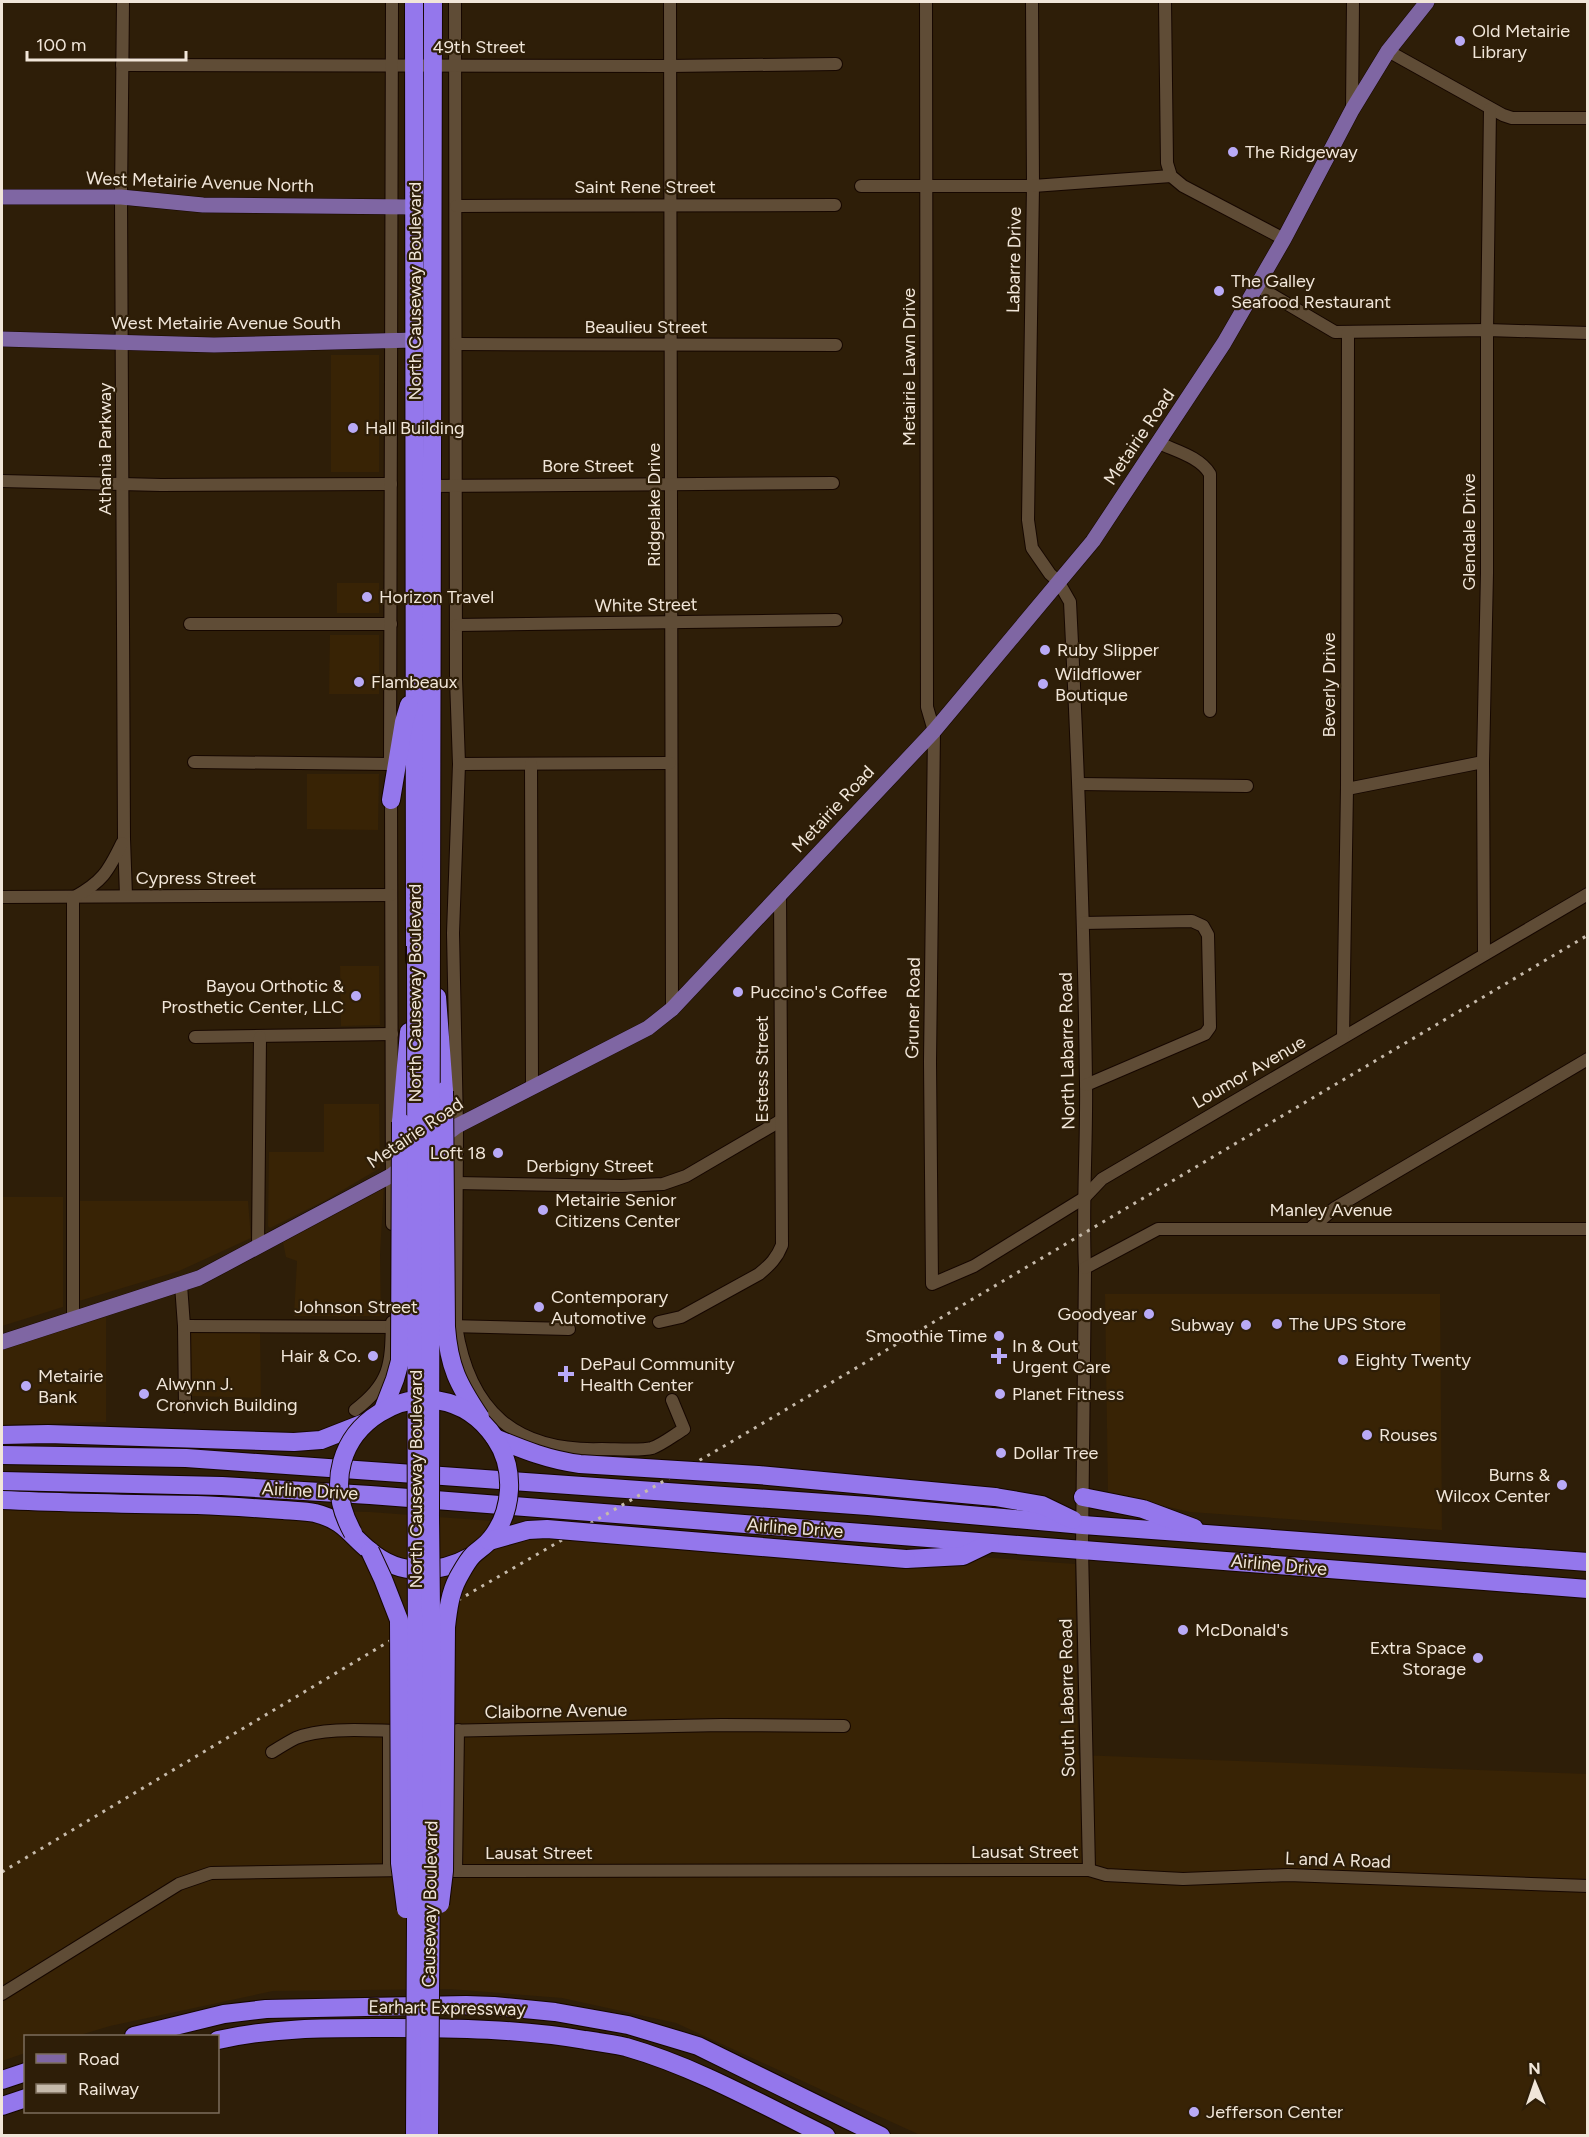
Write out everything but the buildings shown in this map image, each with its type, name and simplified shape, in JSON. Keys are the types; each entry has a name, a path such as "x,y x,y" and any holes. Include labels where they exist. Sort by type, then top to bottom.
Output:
{"highway":[{"name":"North Causeway Boulevard","path":"414,2 415,340 424,486 423,922"},
{"name":"North Causeway Boulevard","path":"432,1708 424,945 415,686 433,312 433,2"},
{"path":"391,800 404,722 415,686"},
{"name":"North Causeway Boulevard","path":"422,1990 417,1708 424,945"},
{"path":"383,1410 400,1361 401,1122 424,945"},
{"path":"422,1990 444,1871 446,1627 452,1594 458,1579 472,1556 489,1540 502,1520 510,1484 506,1460 461,1389 448,1350 442,1039 424,945"},
{"path":"2,1435 48,1434 294,1442 321,1440 361,1416 414,1401 445,1403 474,1416 490,1432 537,1456 556,1461 758,1475 995,1497 1042,1505 1083,1525"},
{"path":"353,1533 341,1506 339,1475 361,1416"},
{"name":"Airline Drive","path":"2,1455 198,1458 856,1505 1083,1525 1587,1563"},
{"name":"Airline Drive","path":"2,1481 337,1492 1587,1589"},
{"path":"1083,1497 1143,1509 1185,1523 1206,1534"},
{"path":"2,1500 241,1506 315,1513 339,1522 353,1533 369,1551 399,1620 400,1863 422,1990"},
{"path":"489,1540 528,1530 547,1529 906,1559 963,1556 990,1543"},
{"path":"1335,1569 1400,1567 1412,1561 1414,1550"},
{"path":"369,1551 402,1568 420,1570 438,1569 472,1556"},
{"name":"Causeway Boulevard","path":"415,2136 432,1708"},
{"name":"Causeway Boulevard","path":"422,1990 429,2136"},
{"name":"Earhart Expressway","path":"142,2035 224,2014 266,2009 466,2005 555,2012 628,2025 698,2046 881,2136"},
{"name":"Earhart Expressway","path":"219,2040 273,2032 338,2027 460,2027 558,2036 624,2047 669,2062 715,2081 826,2136"},
{"path":"2,2080 24,2073"},
{"path":"2,2106 24,2099"}],"main road":[{"name":"Metairie Road","path":"2,1342 199,1278 392,1175 457,1126 648,1028 672,1009 934,731 1093,541 1224,343 1284,239 1352,110 1388,51 1427,2"},
{"name":"West Metairie Avenue North","path":"2,197 121,197 203,205 414,207"},
{"path":"414,207 422,211 428,225 433,255"},
{"path":"415,340 430,328 433,312"},
{"name":"West Metairie Avenue South","path":"2,339 214,345 415,340"},
{"path":"2,1337 21,1336"}],"street":[{"name":"Athania Parkway","path":"123,2 121,197 126,896"},
{"name":"North Causeway Boulevard","path":"361,1416 379,1389 386,1373 391,1350 392,1327 390,341 392,2"},
{"path":"455,2 459,764 453,933 457,1126 456,1326 460,1352 468,1374 488,1408 508,1426 529,1438 549,1445 582,1450 652,1448 684,1429 672,1401"},
{"name":"Ridgelake Drive","path":"670,2 672,1009"},
{"name":"Metairie Lawn Drive","path":"926,2 927,707 934,731"},
{"name":"Labarre Drive","path":"1032,2 1033,186 1028,520 1032,548 1050,574 1058,581"},
{"path":"1165,2 1167,163 1171,176 1183,186 1284,239"},
{"path":"1352,110 1353,2"},
{"path":"1388,51 1503,115 1512,118 1587,118"},
{"name":"49th Street","path":"122,65 836,64"},
{"name":"Glendale Drive","path":"1484,954 1483,762 1491,109"},
{"path":"861,186 1033,186 1171,176"},
{"name":"Saint Rene Street","path":"456,206 835,205"},
{"path":"1257,286 1328,330 1335,332 1487,330 1587,333"},
{"name":"Beverly Drive","path":"1342,1038 1347,789 1348,332"},
{"name":"Beaulieu Street","path":"456,344 836,345"},
{"path":"1159,443 1189,456 1206,467 1210,474 1210,711"},
{"path":"2,481 161,485 391,484"},
{"name":"Bore Street","path":"424,486 833,483"},
{"name":"North Labarre Road","path":"1058,581 1070,602 1083,923 1086,1084 1083,1525"},
{"name":"White Street","path":"457,625 836,620"},
{"path":"190,624 391,624"},
{"name":"Gruner Road","path":"932,1284 930,1062 934,731"},
{"path":"194,762 390,765"},
{"path":"1347,789 1483,762"},
{"path":"459,764 670,763"},
{"path":"531,764 532,1087"},
{"path":"1079,784 1247,786"},
{"path":"73,1319 74,898 94,886 110,869 124,840"},
{"name":"Estess Street","path":"659,1322 681,1317 759,1274 770,1265 782,1245 780,893"},
{"name":"Loumor Avenue","path":"932,1284 974,1266 1084,1198 1102,1179 1587,894"},
{"name":"Cypress Street","path":"2,897 391,895"},
{"path":"1083,923 1192,921 1203,926 1208,934 1210,1027 1205,1034 1086,1084"},
{"path":"195,1037 392,1034"},
{"path":"258,1247 260,1037"},
{"path":"1312,1227 1335,1208 1587,1059"},
{"name":"Derbigny Street","path":"456,1184 622,1186 663,1184 686,1176 780,1121"},
{"name":"Manley Avenue","path":"1085,1268 1158,1229 1312,1227 1587,1229"},
{"path":"181,1285 185,1406"},
{"name":"Johnson Street","path":"184,1326 456,1326 569,1329"},
{"name":"South Labarre Road","path":"1083,1525 1089,1869"},
{"name":"Claiborne Avenue","path":"272,1752 298,1738 350,1730 722,1725 844,1726"},
{"path":"456,1871 458,1730"},
{"path":"389,1731 389,1870"},
{"name":"Lausat Street","path":"2,1994 179,1884 211,1874 389,1870 1089,1869"},
{"name":"L and A Road","path":"1089,1869 1106,1875 1183,1879 1288,1875 1587,1886"}],"shaded area":[{"path":"331,355 379,355 379,472 331,472"},
{"path":"337,583 379,583 379,613 337,613"},
{"path":"330,635 379,635 379,694 329,694"},
{"path":"307,774 379,774 378,830 307,829"},
{"path":"340,966 379,966 380,1025 341,1026"},
{"path":"324,1104 379,1104 380,1168 326,1200 270,1228 268,1226 269,1152 324,1152"},
{"path":"384,1185 380,1254 381,1316 294,1316 297,1261 286,1257 283,1242"},
{"path":"2,1197 63,1197 63,1307 2,1326"},
{"path":"77,1201 248,1201 251,1238 179,1271 79,1301"},
{"path":"1105,1294 1440,1294 1442,1530 1190,1512 1108,1493"},
{"path":"106,1317 106,1422 2,1425 2,1349"},
{"path":"193,1330 260,1330 261,1398 189,1396 189,1332"},
{"path":"2,1503 370,1512 1075,1564 1078,1755 1587,1774 1587,2135 920,2135 676,2023 562,1998 449,1989 273,1991 110,2026 80,2035 24,2035 24,2053 2,2061"}],"railway":[{"path":"2,1872 472,1592 726,1445 1588,935"}],"place":[{"name":"Old Metairie Library","path":"1460,41"},
{"name":"The Ridgeway","path":"1233,152"},
{"name":"The Galley Seafood Restaurant","path":"1219,291"},
{"name":"Hall Building","path":"353,428"},
{"name":"Horizon Travel","path":"367,597"},
{"name":"Ruby Slipper","path":"1045,650"},
{"name":"Flambeaux","path":"359,682"},
{"name":"Wildflower Boutique","path":"1043,684"},
{"name":"Puccino's Coffee","path":"738,992"},
{"name":"Bayou Orthotic & Prosthetic Center, LLC","path":"356,996"},
{"name":"Loft 18","path":"498,1153"},
{"name":"Metairie Senior Citizens Center","path":"543,1210"},
{"name":"Contemporary Automotive","path":"539,1307"},
{"name":"Goodyear","path":"1149,1314"},
{"name":"The UPS Store","path":"1277,1324"},
{"name":"Subway","path":"1246,1325"},
{"name":"Smoothie Time","path":"999,1336"},
{"name":"Hair & Co.","path":"373,1356"},
{"name":"In & Out Urgent Care","path":"999,1356"},
{"name":"Eighty Twenty","path":"1343,1360"},
{"name":"DePaul Community Health Center","path":"566,1374"},
{"name":"Metairie Bank","path":"26,1386"},
{"name":"Alwynn J. Cronvich Building","path":"144,1394"},
{"name":"Planet Fitness","path":"1000,1394"},
{"name":"Rouses","path":"1367,1435"},
{"name":"Dollar Tree","path":"1001,1453"},
{"name":"Burns & Wilcox Center","path":"1562,1485"},
{"name":"McDonald's","path":"1183,1630"},
{"name":"Extra Space Storage","path":"1478,1658"},
{"name":"Jefferson Center","path":"1194,2112"}]}
